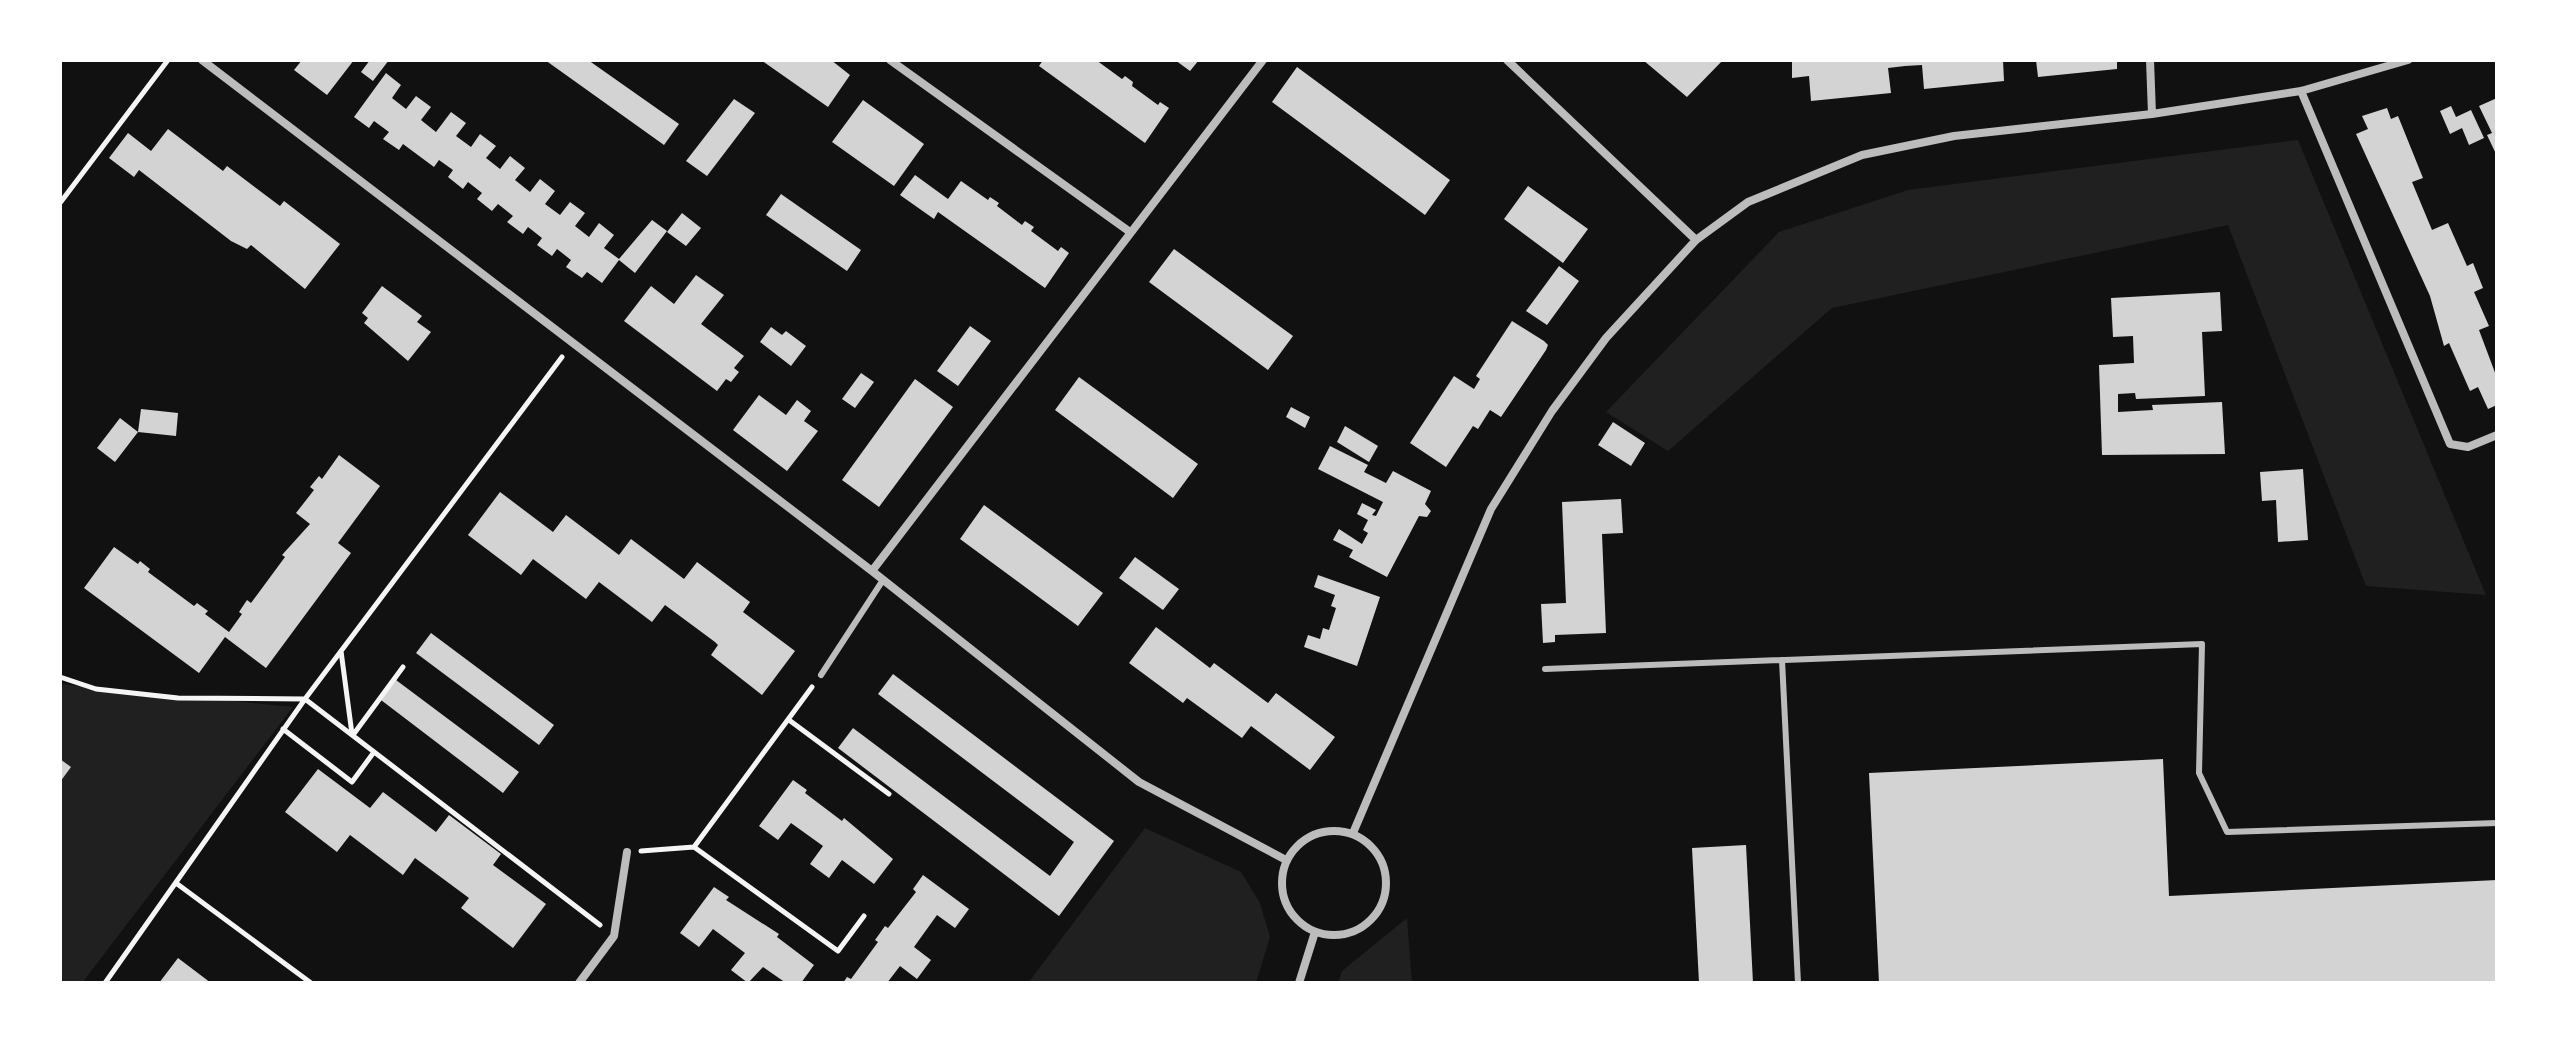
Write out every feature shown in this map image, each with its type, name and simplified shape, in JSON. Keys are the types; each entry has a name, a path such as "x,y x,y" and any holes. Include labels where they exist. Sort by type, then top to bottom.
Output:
{"street":[{"path":"202,60 872,571 1139,782 1286,860"},
{"path":"890,60 1130,232"},
{"path":"872,571 1263,60"},
{"path":"1507,60 1696,240"},
{"path":"2150,60 2152,114"},
{"path":"1353,833 1491,509 1552,411 1606,338 1696,240 1748,202 1862,155 1954,136 2152,114 2301,91 2408,60"},
{"path":"2301,91 2450,444 2468,447 2497,435"},
{"path":"1338,830 1353,833 1369,843 1380,857 1386,875 1385,893 1367,924 1351,932 1333,935 1315,932 1289,910 1282,894 1286,860 1308,837 1338,830"},
{"path":"579,983 614,936 627,852"},
{"path":"1299,983 1315,932"}],"lane":[{"path":"821,675 883,580"},
{"path":"1545,669 2202,644 2199,773 2227,832 2497,823"},
{"path":"1782,660 1798,983"}],"path":[{"path":"60,203 168,60"},
{"path":"105,983 283,729 573,342"},
{"path":"341,651 352,735"},
{"path":"352,735 403,667"},
{"path":"694,847 821,675"},
{"path":"60,677 96,689 178,698 305,699 614,936"},
{"path":"789,720 889,794"},
{"path":"283,729 352,782 374,752"},
{"path":"627,852 694,847 838,951 864,916"},
{"path":"176,883 311,983"}],"shaded area":[{"path":"2298,140 2486,595 2366,586 2228,225 1832,308 1668,451 1606,412 1779,232 1908,190"},
{"path":"60,684 293,707 82,983 60,983"},
{"path":"1145,828 1241,872 1260,903 1270,937 1256,983 1028,983"},
{"path":"1407,918 1412,983 1338,983 1342,971"}],"building":[{"path":"302,60 354,60 327,95 294,70"},
{"path":"370,60 389,60 373,81 361,72"},
{"path":"545,60 588,60 679,124 664,145"},
{"path":"761,60 831,60 850,75 828,107"},
{"path":"1043,60 1096,60 1122,79 1125,76 1133,82 1132,86 1158,105 1160,102 1169,108 1145,143 1039,66"},
{"path":"1175,60 1199,60 1190,71"},
{"path":"1643,60 1723,60 1687,97"},
{"path":"1792,60 2003,60 2004,81 1924,89 1922,65 1905,66 1888,68 1891,93 1811,101 1809,76 1792,78"},
{"path":"2036,60 2117,60 2117,69 2038,77"},
{"path":"1297,67 1450,180 1425,215 1272,102"},
{"path":"386,73 401,85 392,98 406,109 416,96 431,107 421,120 436,132 451,112 466,123 456,136 471,147 480,134 496,146 486,158 500,169 510,156 525,168 515,180 530,192 540,179 555,191 545,204 560,215 570,202 585,213 575,226 589,237 599,223 614,235 604,248 619,259 652,220 667,231 635,273 619,260 602,283 587,272 582,278 566,267 571,260 557,249 552,256 537,245 542,238 528,227 523,234 507,222 513,216 498,204 492,211 477,199 482,193 468,182 463,189 448,177 453,170 439,160 434,167 403,144 399,150 383,139 389,132 374,121 369,128 354,117"},
{"path":"2497,98 2497,156 2487,135 2492,133 2479,106"},
{"path":"734,99 755,113 707,176 686,161"},
{"path":"863,100 924,144 894,186 832,142"},
{"path":"2451,106 2456,117 2471,110 2484,138 2469,145 2462,128 2450,134 2440,111"},
{"path":"2387,108 2391,119 2398,116 2423,178 2412,182 2432,230 2448,223 2467,266 2473,263 2483,288 2474,292 2489,326 2479,330 2497,378 2497,405 2488,409 2478,387 2470,391 2449,343 2444,346 2430,296 2356,134 2368,129 2362,116"},
{"path":"168,129 223,171 227,166 280,206 284,201 340,244 305,289 251,245 247,249 231,241 139,170 134,177 109,158 128,133 151,151"},
{"path":"915,175 948,199 961,181 988,200 990,197 999,203 997,206 1022,225 1025,221 1034,227 1031,231 1058,251 1061,247 1069,253 1045,288 938,212 934,219 900,195"},
{"path":"1528,186 1588,229 1563,263 1504,219"},
{"path":"781,194 861,250 847,271 766,215"},
{"path":"682,213 701,228 686,246 667,232"},
{"path":"1174,249 1293,336 1268,370 1149,282"},
{"path":"1559,266 1579,281 1547,325 1526,311"},
{"path":"696,275 724,295 701,324 744,356 734,368 739,372 731,382 726,379 717,391 624,321 651,286 674,304"},
{"path":"382,286 422,316 417,322 431,332 408,361 364,323 368,318 362,313"},
{"path":"2220,292 2222,331 2202,332 2205,396 2136,399 2135,393 2118,394 2118,412 2153,410 2152,405 2222,402 2225,454 2102,455 2099,365 2134,363 2133,336 2113,337 2111,298"},
{"path":"1512,321 1544,341 1548,345 1546,350 1501,417 1490,410 1478,429 1473,426 1446,467 1410,443 1454,376 1474,389 1480,379 1476,376"},
{"path":"970,326 991,341 958,386 937,371"},
{"path":"771,327 782,335 786,331 806,346 791,366 760,342"},
{"path":"861,373 874,382 855,408 842,399"},
{"path":"1079,377 1198,464 1173,498 1055,410"},
{"path":"915,379 953,407 879,507 842,480"},
{"path":"759,395 786,415 797,400 811,411 804,421 818,431 787,471 733,430"},
{"path":"1291,407 1310,417 1305,428 1286,417"},
{"path":"141,409 178,413 176,436 138,432"},
{"path":"120,418 138,432 115,462 97,448"},
{"path":"1613,422 1645,443 1631,466 1598,445"},
{"path":"1345,426 1378,446 1369,462 1337,442"},
{"path":"1330,446 1368,465 1364,472 1386,483 1393,471 1431,491 1425,504 1431,511 1427,517 1419,516 1387,577 1349,557 1353,550 1333,540 1339,529 1362,544 1368,533 1363,530 1368,520 1357,514 1362,503 1376,510 1372,515 1376,516 1383,502 1318,469"},
{"path":"339,455 380,486 338,543 351,553 266,668 225,637 199,673 84,588 114,547 138,564 140,561 150,569 148,572 194,606 197,603 208,611 205,614 229,632 242,614 239,612 247,600 251,603 285,557 282,555 310,524 296,513 314,490 310,487 319,476 322,479"},
{"path":"2303,469 2308,540 2278,542 2276,500 2262,501 2260,472"},
{"path":"500,492 553,532 566,515 619,555 631,539 684,579 697,562 750,602 743,612 795,651 762,695 711,655 718,645 715,642 665,605 652,622 599,582 586,599 533,559 521,575 468,535"},
{"path":"1621,499 1623,533 1602,534 1606,633 1555,635 1555,642 1543,643 1541,604 1566,603 1562,502"},
{"path":"984,505 1103,593 1078,626 960,539"},
{"path":"1135,557 1179,589 1163,610 1119,578"},
{"path":"1318,575 1380,597 1357,666 1304,647 1308,635 1320,639 1323,628 1329,630 1336,608 1331,606 1335,595 1314,587"},
{"path":"1156,627 1210,668 1214,663 1268,703 1276,693 1335,737 1310,770 1251,726 1242,738 1187,698 1183,703 1129,663"},
{"path":"431,633 554,725 539,745 416,653"},
{"path":"893,674 1114,841 1059,916 838,748 853,728 1050,876 1074,842 878,694"},
{"path":"396,680 519,772 503,793 381,700"},
{"path":"60,759 71,767 60,782"},
{"path":"2163,759 2169,896 2497,880 2497,983 1879,983 1869,773"},
{"path":"318,769 370,808 383,792 436,832 449,815 501,854 493,865 546,904 513,948 461,908 469,898 415,858 403,875 350,835 337,852 285,812"},
{"path":"793,780 807,790 805,793 842,821 844,818 893,859 874,884 842,860 829,878 810,864 823,846 791,823 778,840 759,826"},
{"path":"1746,845 1753,983 1699,983 1692,848"},
{"path":"923,875 969,909 955,928 937,915 914,947 931,960 917,979 900,966 887,983 843,983 847,977 851,979 878,942 875,940 885,926 888,928 916,892 913,889"},
{"path":"714,887 729,897 726,900 779,934 777,937 814,965 801,983 786,983 763,967 748,983 731,970 745,953 713,929 699,947 680,933"},
{"path":"178,958 211,983 159,983"}]}
